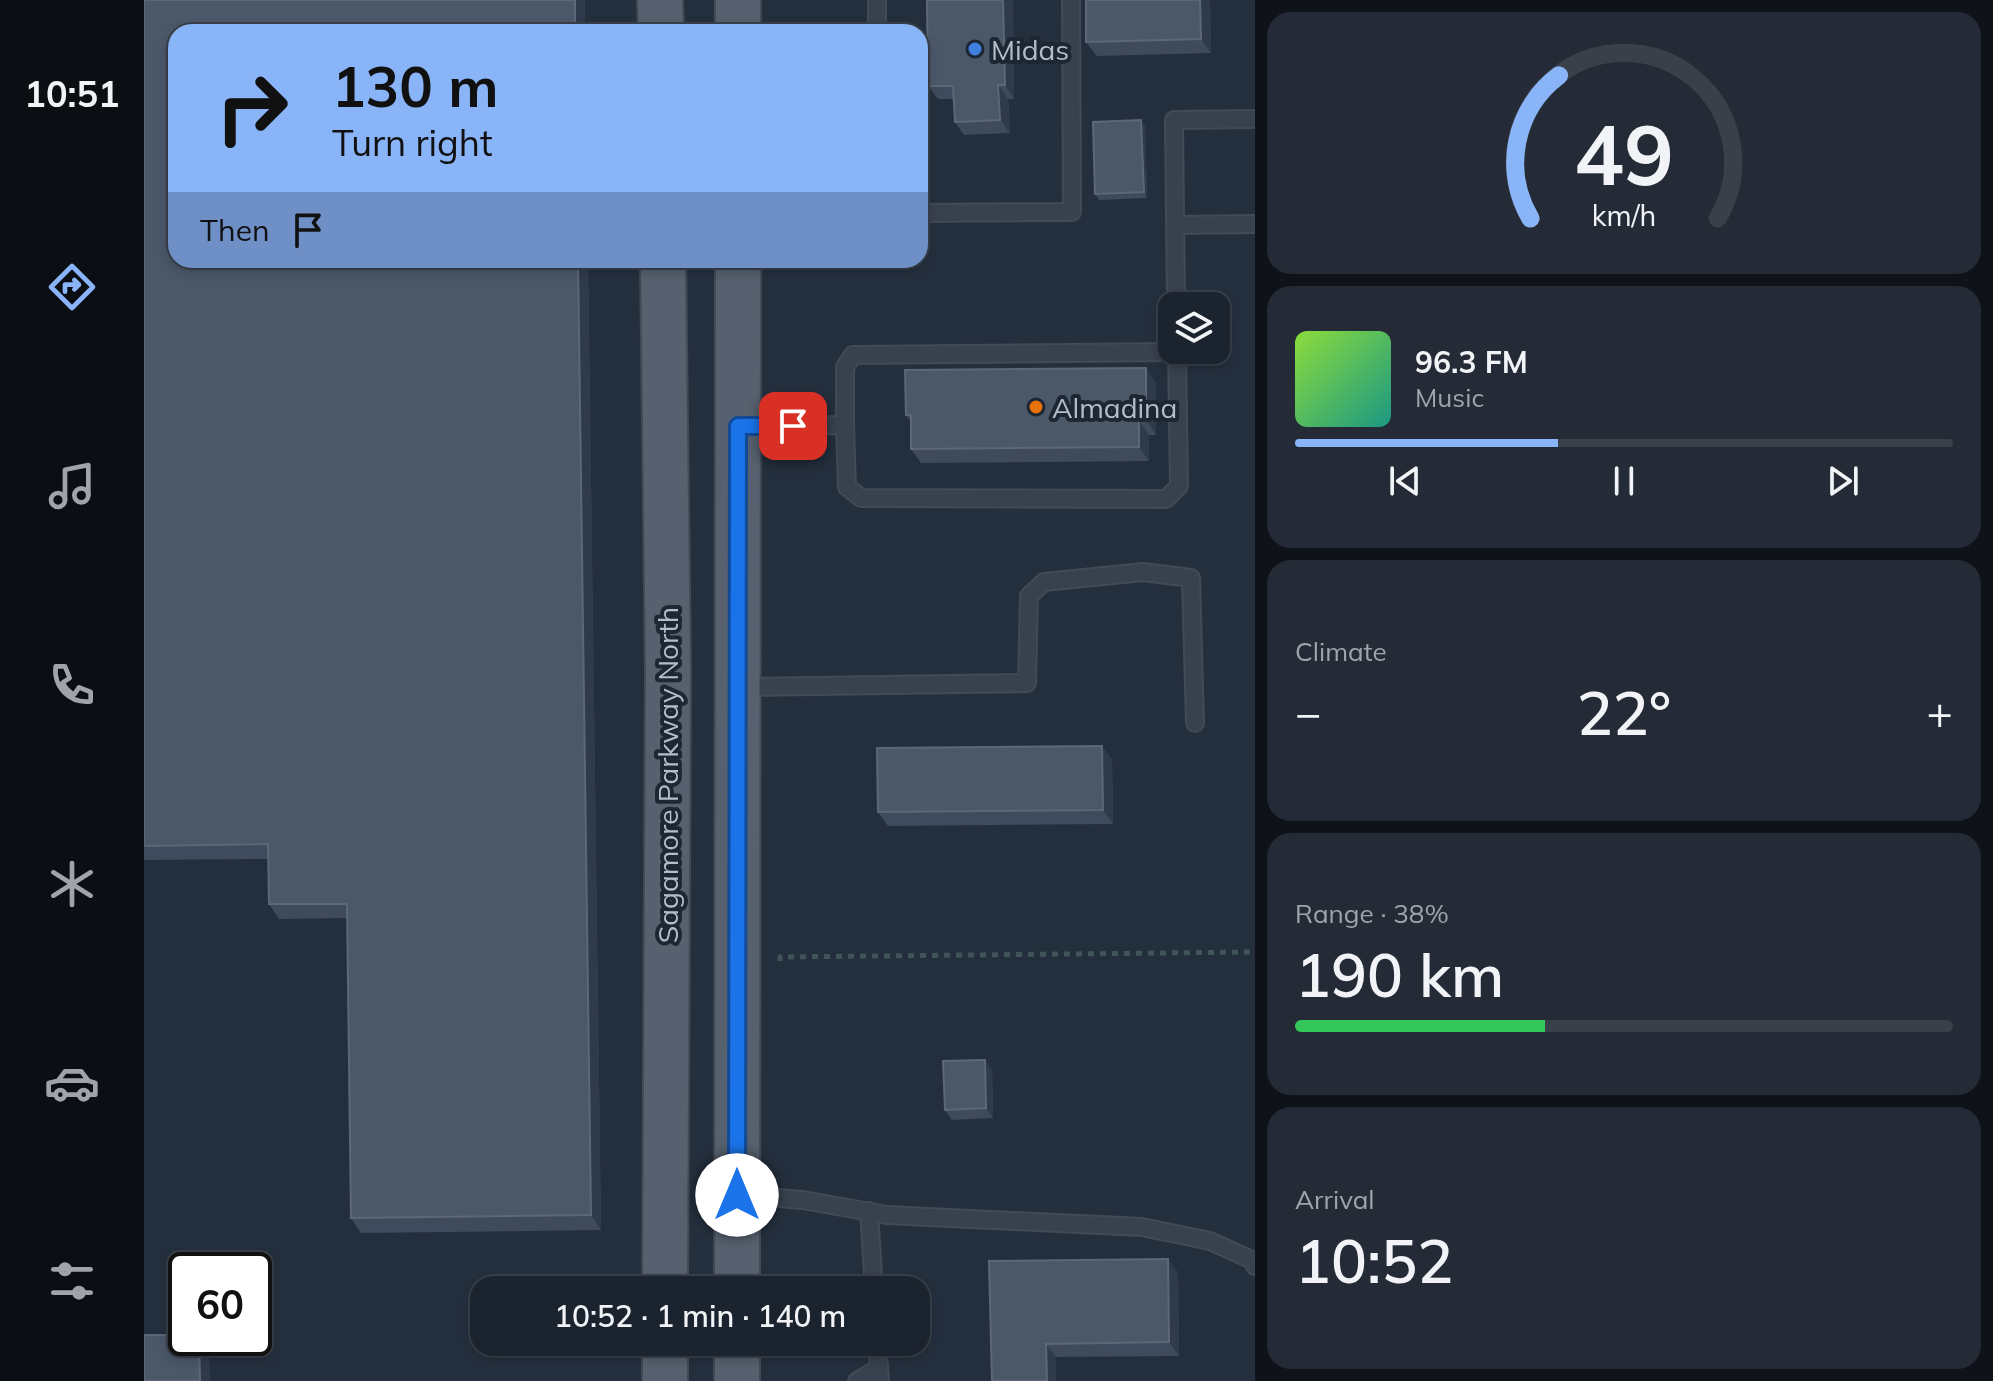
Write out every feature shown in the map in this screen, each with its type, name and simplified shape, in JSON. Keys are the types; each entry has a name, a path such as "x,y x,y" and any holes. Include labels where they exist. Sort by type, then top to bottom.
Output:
{"main road":[{"path":"660,0 661,24"},
{"path":"738,0 738,24"},
{"name":"Sagamore Parkway North","path":"663,268 668,672 665,1276"},
{"path":"737,1276 738,268"},
{"path":"665,1356 665,1381"},
{"path":"737,1356 737,1381"}],"lane":[{"path":"877,0 877,24"},
{"path":"928,213 1072,212 1071,0"},
{"path":"1176,292 1174,120 1255,119"},
{"path":"1175,225 1255,224"},
{"path":"1158,351 853,355 845,367 847,487 861,498 1166,499 1179,486 1177,364"},
{"path":"738,426 845,425"},
{"path":"738,687 1027,683 1029,596 1036,589 1044,582 1143,572 1191,578 1195,723"},
{"path":"737,1195 803,1200 887,1215 1142,1227 1210,1241 1252,1260 1255,1266"},
{"path":"869,1211 873,1276"},
{"path":"857,1381 880,1374"}],"path":[{"path":"780,957 1255,952"}],"building":[{"path":"144,0 575,0 575,24 168,24 168,268 578,268 591,1215 351,1218 347,904 269,904 268,844 144,846"},
{"name":"Midas","path":"927,0 1003,0 1005,85 998,85 1000,120 955,122 953,86 928,86"},
{"path":"1086,0 1200,0 1201,39 1086,42"},
{"path":"1141,120 1144,192 1095,194 1093,122"},
{"name":"Almadina","path":"1146,368 1146,420 1139,420 1139,447 911,449 911,415 906,415 905,370"},
{"path":"1102,746 1103,810 878,812 877,748"},
{"path":"985,1060 986,1108 945,1110 943,1061"},
{"path":"1168,1259 1169,1342 1046,1344 1047,1381 992,1381 989,1261"},
{"path":"144,1335 168,1335 168,1356 199,1356 200,1381 144,1381"}],"place":[{"name":"Midas","path":"975,49"},
{"name":"Almadina","path":"1036,407"}],"route":[{"path":"737,1195 738,426 793,426"}]}
